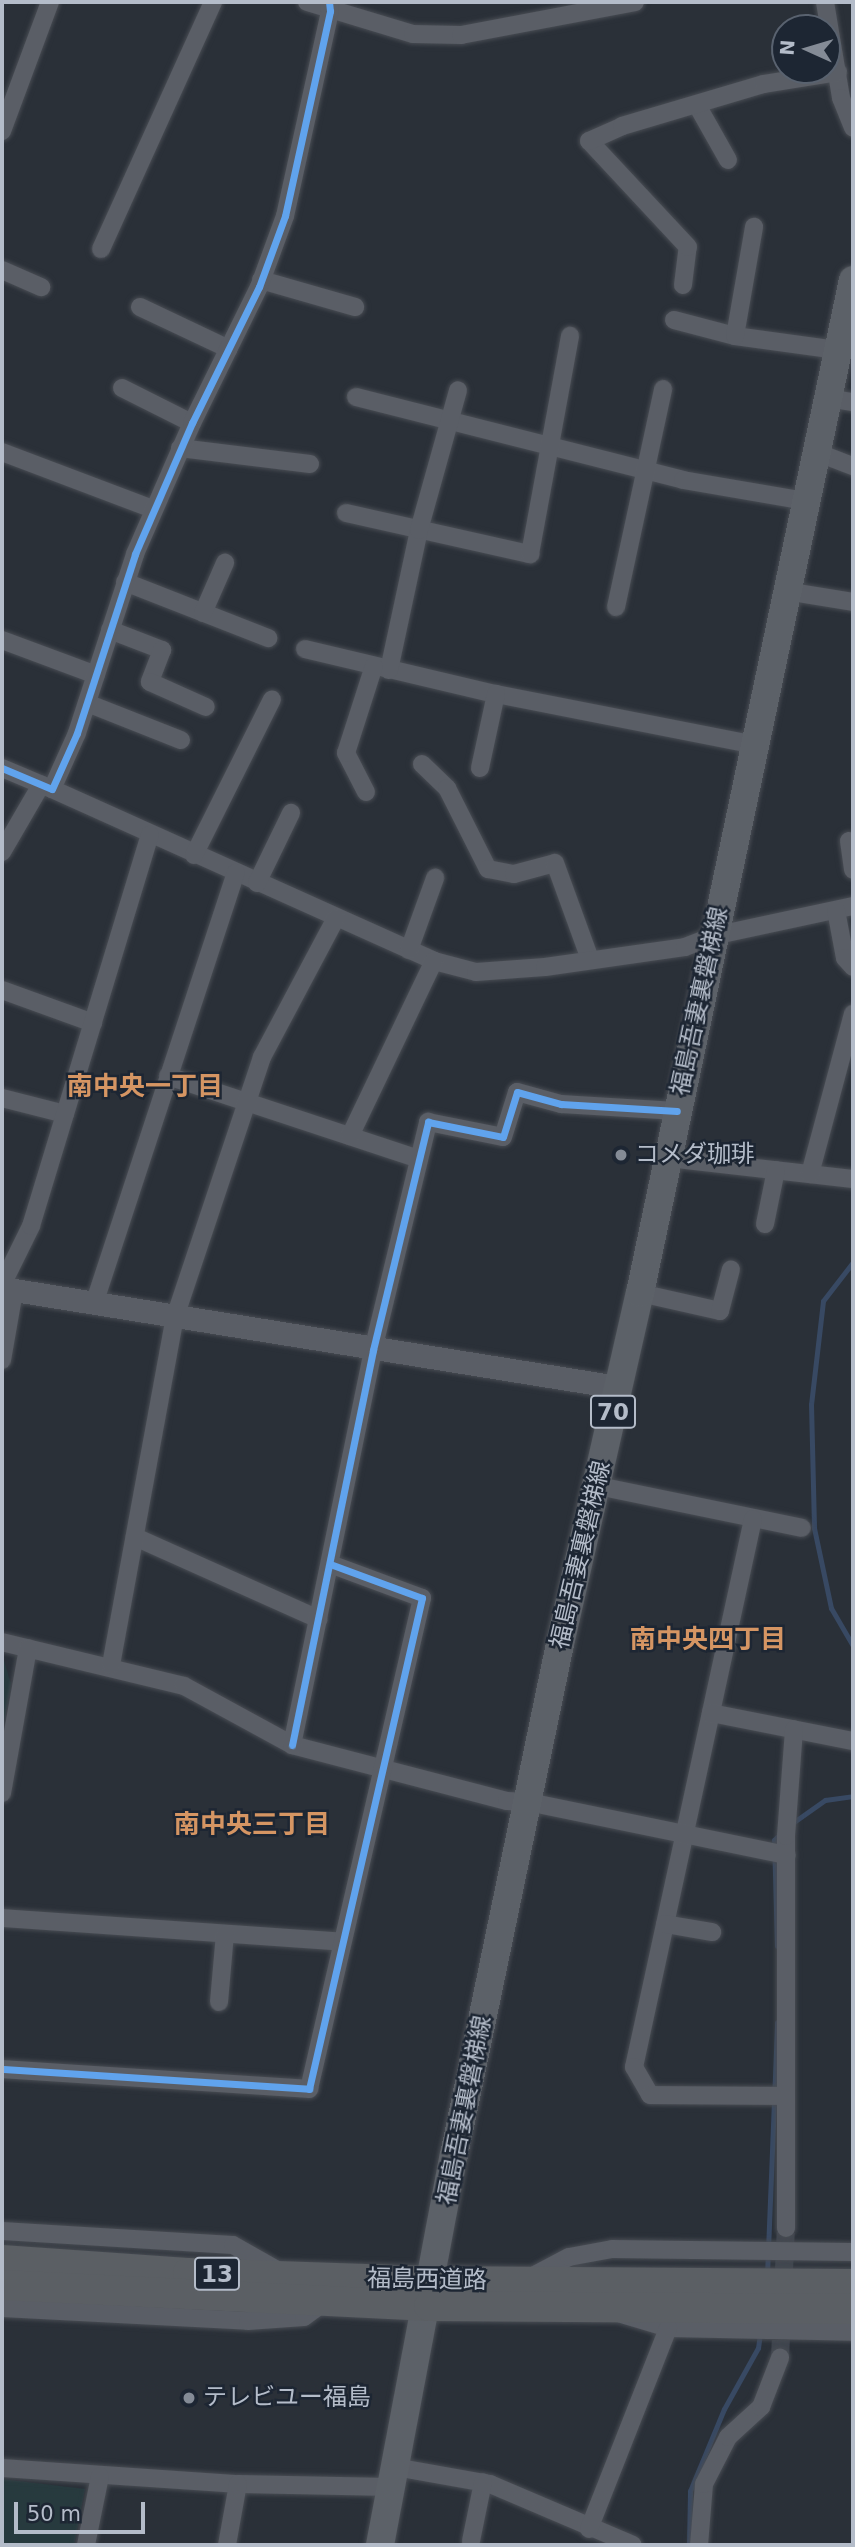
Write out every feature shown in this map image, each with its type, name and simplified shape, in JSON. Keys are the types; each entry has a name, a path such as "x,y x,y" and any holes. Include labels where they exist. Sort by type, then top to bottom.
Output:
{"highway":[{"name":"福島西道路","path":"2,2260 287,2276 431,2294 605,2307 853,2309"},
{"name":"福島西道路","path":"2,2285 325,2302 431,2294 523,2282 853,2284"}],"main road":[{"name":"福島吾妻裏磐梯線","path":"380,2545 431,2294 454,2155 617,1387 640,1293 786,591 816,452 840,400 836,351 853,279"}],"street":[{"path":"2,131 50,2"},
{"path":"101,249 213,2"},
{"path":"307,2 414,34 461,35 598,4 635,2"},
{"path":"2,852 47,787 87,703 125,582 153,509 261,280 285,216 329,7"},
{"path":"684,285 688,247 589,141 622,126 771,83"},
{"path":"839,84 841,98 853,128"},
{"path":"697,104 728,160"},
{"path":"735,336 754,227"},
{"path":"2,270 41,288"},
{"path":"261,280 355,307"},
{"path":"140,307 229,349"},
{"path":"674,320 735,336 836,351"},
{"path":"346,513 530,554 548,443 570,336"},
{"path":"122,388 192,423"},
{"path":"616,607 648,469 663,389"},
{"path":"366,792 346,753 381,668 458,390"},
{"path":"356,397 648,469 806,501"},
{"path":"180,448 310,464"},
{"path":"2,452 153,509"},
{"path":"816,452 853,466"},
{"path":"203,612 225,563"},
{"path":"125,582 268,638"},
{"path":"786,591 853,601"},
{"path":"110,630 162,650 150,682 206,707"},
{"path":"2,640 96,675"},
{"path":"305,649 496,694 755,745"},
{"path":"480,768 496,694"},
{"path":"194,855 272,699"},
{"path":"87,703 181,740"},
{"path":"422,764 447,788 488,869 514,874 555,863 590,959"},
{"path":"2,768 434,961 476,972 685,947 713,936 844,908 845,958 853,967"},
{"path":"257,883 291,813"},
{"path":"2,1360 6,1288 31,1226 150,835"},
{"path":"849,841 853,870"},
{"path":"94,1304 236,873"},
{"path":"409,950 435,878"},
{"path":"111,1665 176,1317 246,1102 276,1028 336,918"},
{"path":"350,1136 434,961"},
{"path":"2,990 93,1023"},
{"path":"810,1174 853,1014"},
{"path":"169,1076 419,1159"},
{"path":"292,1745 373,1350 428,1122 503,1138 517,1092 561,1104 677,1111"},
{"path":"2,1098 65,1114"},
{"path":"668,1158 853,1179"},
{"path":"765,1224 776,1170"},
{"path":"640,1293 720,1311 731,1269"},
{"path":"6,1288 373,1350 617,1387"},
{"path":"597,1486 802,1528"},
{"path":"752,1518 634,2067 650,2095 777,2096"},
{"path":"135,1538 318,1619"},
{"path":"2,2069 309,2089 422,1598 330,1564"},
{"path":"2,1642 111,1665 184,1686 292,1745 507,1801 528,1802 779,1854"},
{"path":"2,1793 28,1648"},
{"path":"711,1713 853,1741"},
{"path":"786,2228 777,2096 779,1854 786,1836 794,1729"},
{"path":"2,1918 341,1942"},
{"path":"665,1924 712,1932"},
{"path":"219,2002 225,1934"},
{"path":"2,2231 233,2245 287,2276"},
{"path":"523,2282 569,2257 612,2249 853,2252"},
{"path":"2,2308 248,2322 304,2317 325,2302"},
{"path":"605,2307 668,2328 853,2332"},
{"path":"589,2529 668,2328"},
{"path":"699,2545 705,2484 728,2437 761,2407 780,2358"},
{"path":"2,2468 238,2484 393,2477 483,2482 589,2529 604,2541 633,2545"},
{"path":"86,2545 100,2476"},
{"path":"471,2542 483,2482"},
{"path":"227,2545 238,2484"}],"green space":[{"path":"2,1654 11,1684 2,1735"},
{"path":"2,2479 85,2489 74,2545 2,2545"}],"waterway":[{"path":"853,1262 823,1301 811,1404 814,1528 831,1608 853,1646"},
{"path":"791,1824 825,1800 853,1796"},
{"path":"777,1946 774,1840 781,1833"},
{"path":"767,2275 777,2022"},
{"path":"689,2545 690,2491 724,2409 758,2348 760,2333"}],"tunnel":[{"path":"780,2358 786,2228"}],"cycle path":[{"path":"2,768 52,789 77,733 135,554 192,423 259,287 285,216 330,11 329,2"},
{"path":"292,1745 373,1350 428,1122 503,1137 517,1092 561,1104 677,1111"},
{"path":"2,2069 309,2089 422,1598 330,1564"}],"place":[{"name":"コメダ珈琲","path":"621,1155"},
{"name":"テレビユー福島","path":"189,2398"}],"district":[{"name":"南中央一丁目","path":"145,1087"},
{"name":"南中央四丁目","path":"708,1640"},
{"name":"南中央三丁目","path":"252,1825"}]}
